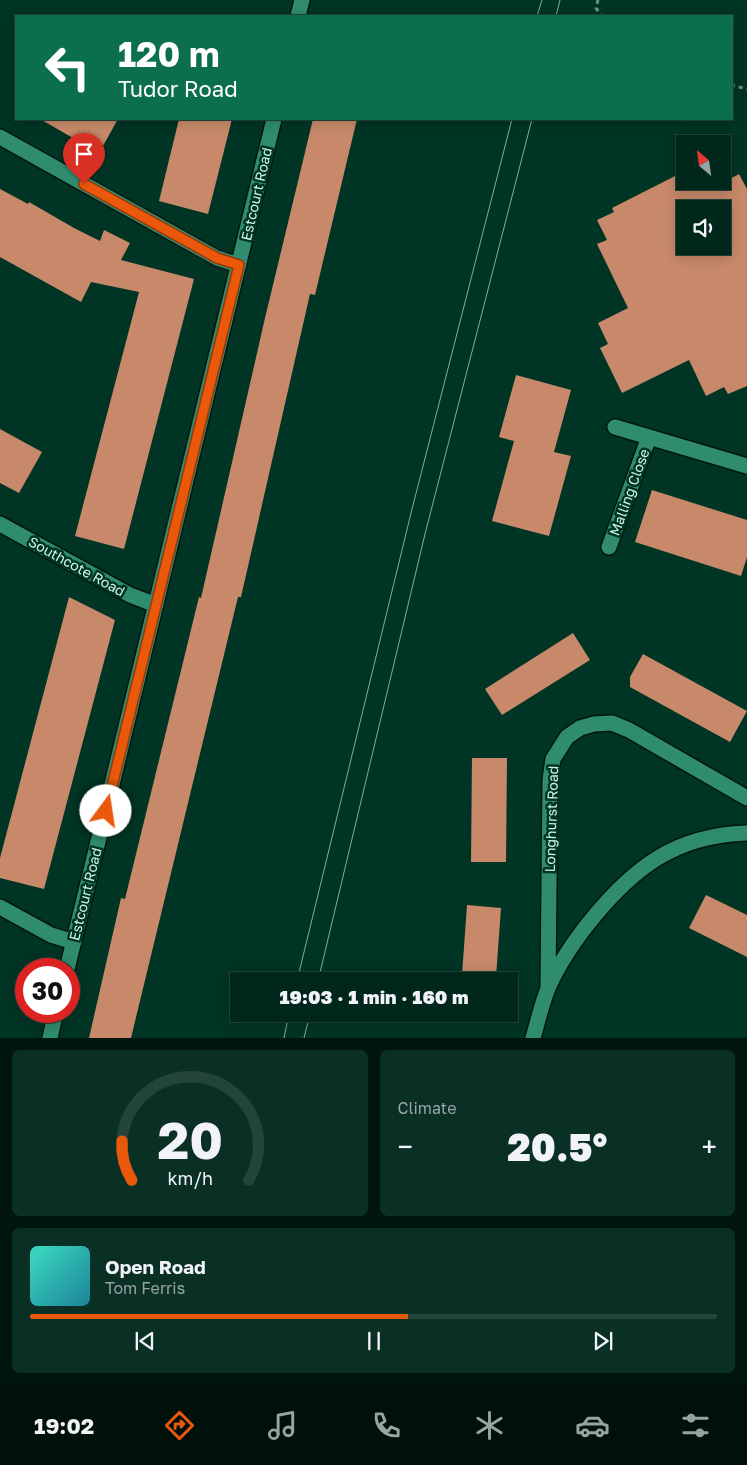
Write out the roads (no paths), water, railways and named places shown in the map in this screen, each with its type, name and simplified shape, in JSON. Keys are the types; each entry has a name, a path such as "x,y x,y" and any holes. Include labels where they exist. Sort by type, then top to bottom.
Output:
{"street":[{"path":"298,15 302,0"},
{"name":"Estcourt Road","path":"70,958 274,120"},
{"path":"0,137 217,258 239,265"},
{"name":"Malling Close","path":"616,427 747,466"},
{"name":"Malling Close","path":"609,547 649,437"},
{"name":"Southcote Road","path":"0,524 130,595 156,605"},
{"name":"Longhurst Road","path":"548,987 550,780 553,760 567,737 580,728 594,724 612,723 630,730 747,798"},
{"name":"Longhurst Road","path":"533,1038 548,987 570,948 598,912 626,883 656,859 691,843 728,834 747,833"},
{"path":"0,907 51,934 74,942"},
{"path":"50,1038 53,1023"}],"tram line":[{"path":"537,15 542,0"},
{"path":"556,15 560,0"},
{"path":"299,972 412,509 512,120"},
{"path":"320,972 425,534 532,120"},
{"path":"284,1038 287,1022"},
{"path":"304,1038 308,1022"}]}
